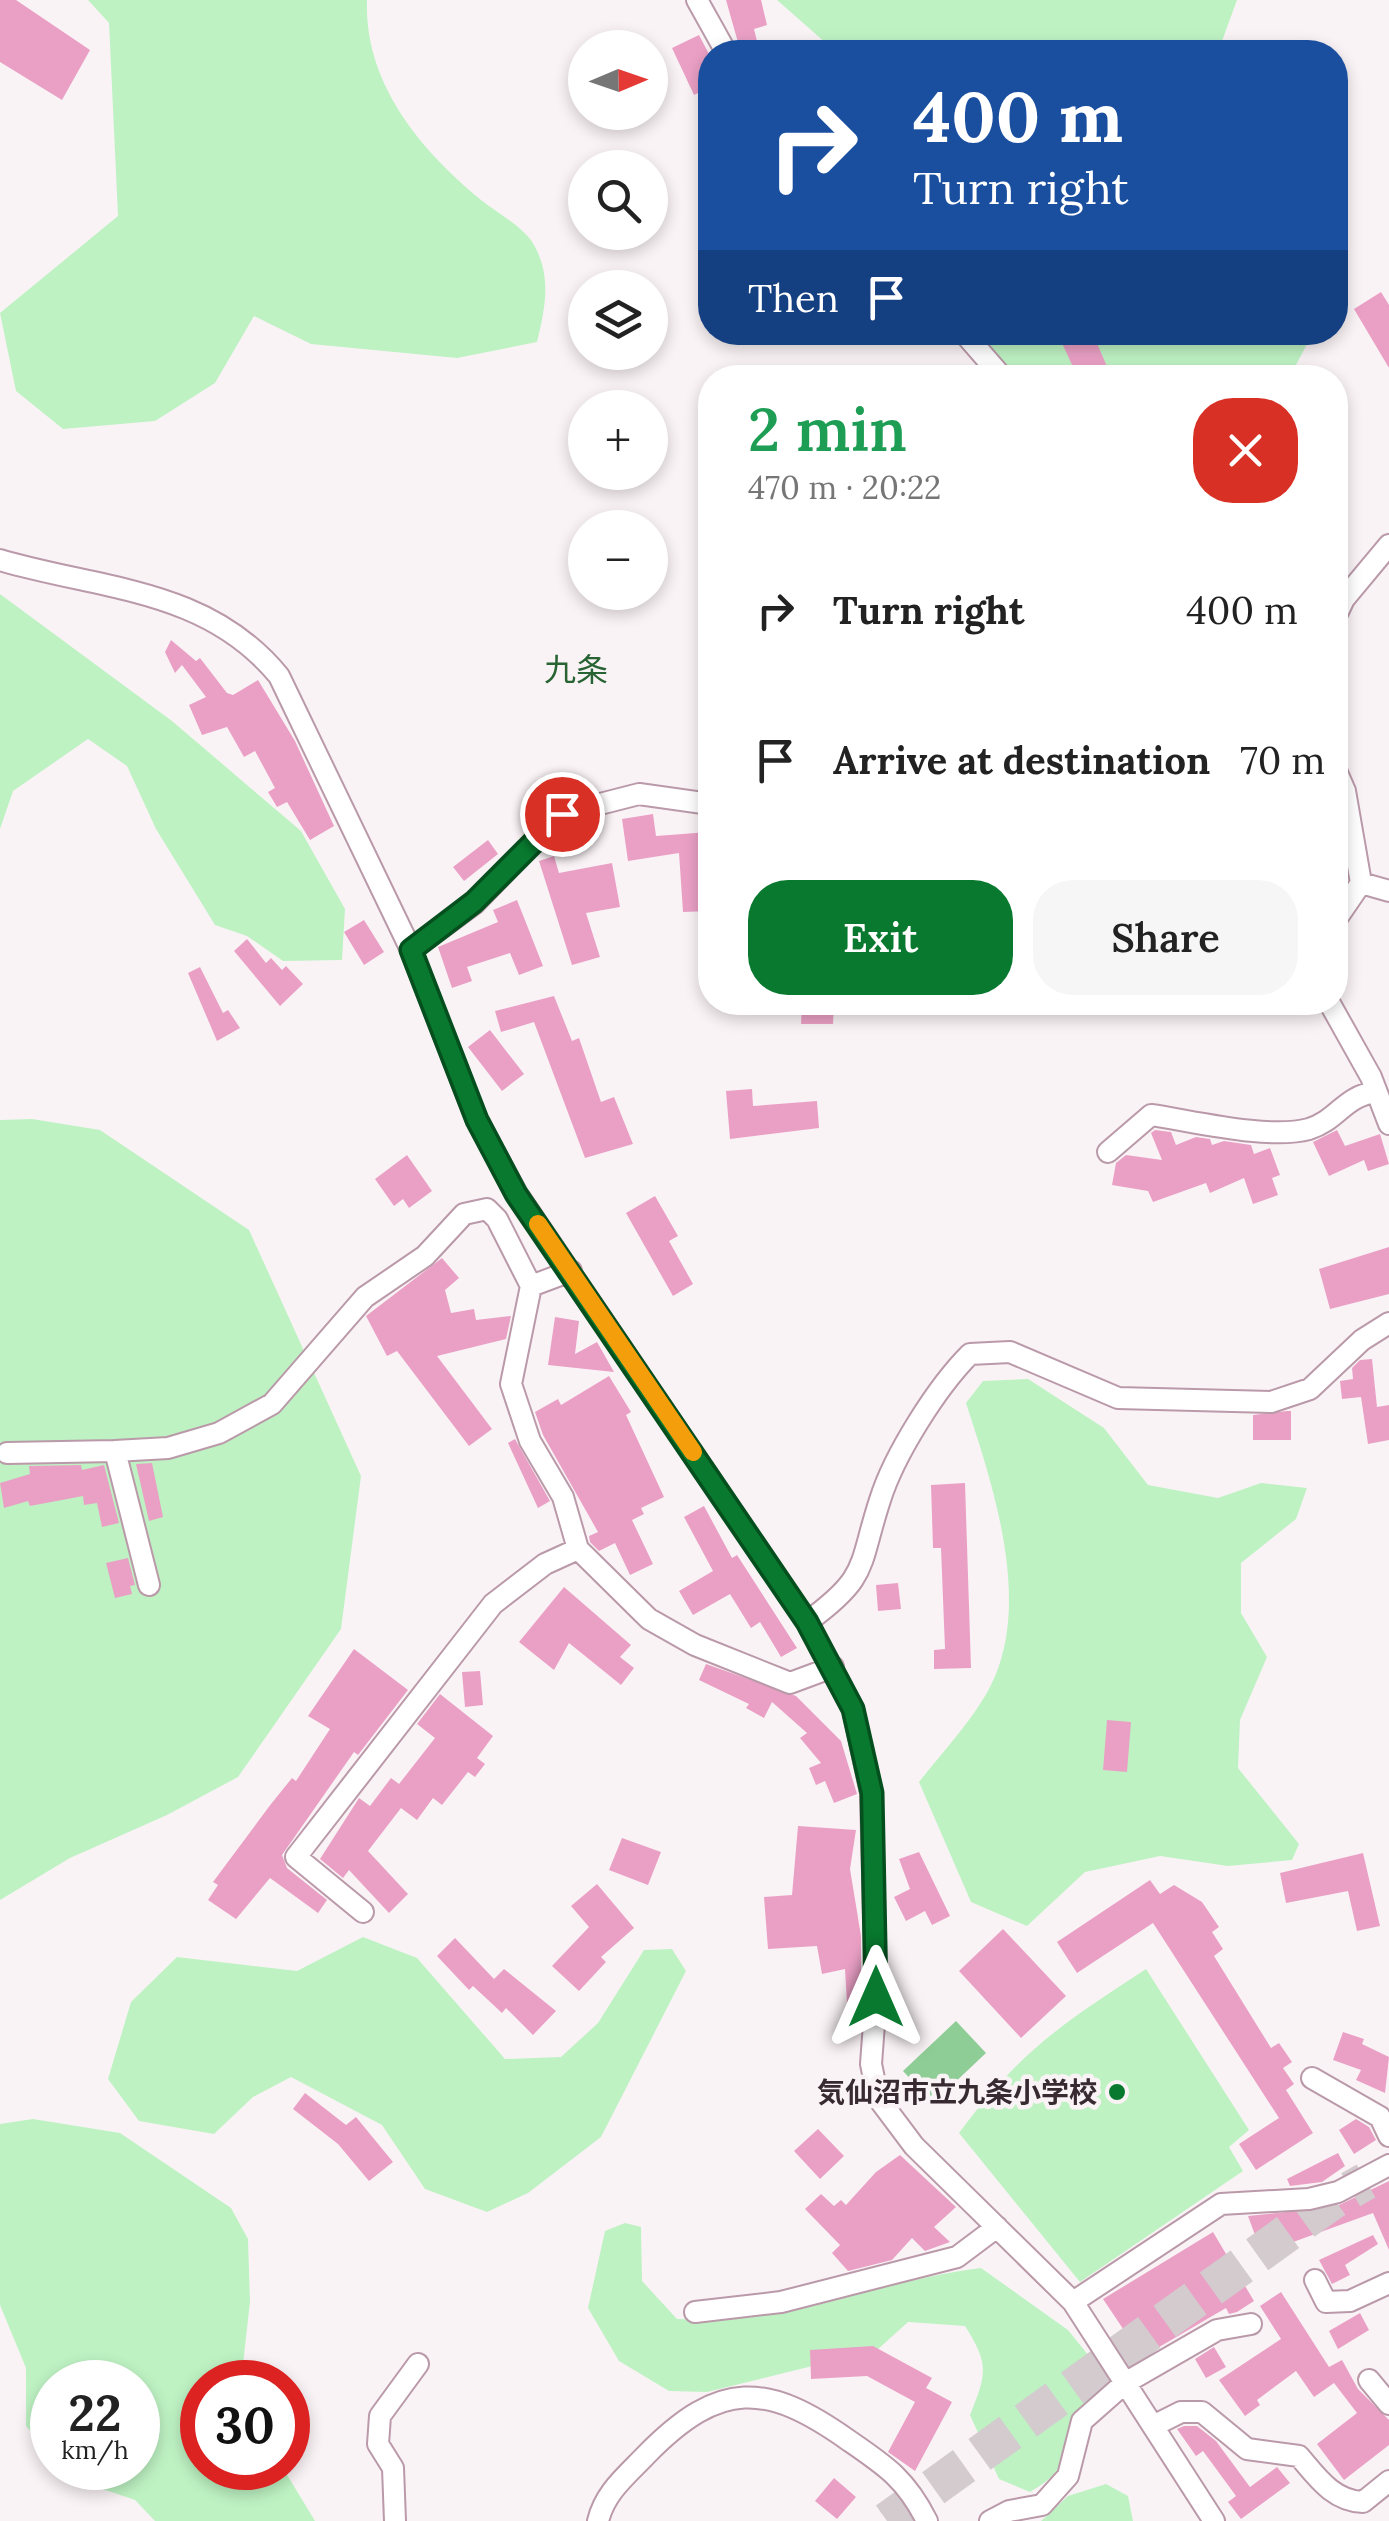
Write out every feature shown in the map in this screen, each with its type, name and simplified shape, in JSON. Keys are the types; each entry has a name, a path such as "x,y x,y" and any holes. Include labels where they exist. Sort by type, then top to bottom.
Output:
{"street":[{"path":"697,0 719,40"},
{"path":"975,345 992,365"},
{"path":"1348,594 1389,544"},
{"path":"0,560 185,606 222,622 256,647 278,676 411,950 477,1120 516,1194 807,1622 853,1709 872,1793 876,1997 871,2064 878,2098 914,2146 1073,2302 1214,2521"},
{"path":"411,950 474,902 562,814 638,794 698,802"},
{"path":"1348,808 1361,882 1348,902"},
{"path":"1361,882 1389,890"},
{"path":"1337,1015 1389,1124"},
{"path":"1108,1152 1151,1115 1270,1130 1308,1129 1331,1117 1355,1094 1376,1092"},
{"path":"7,1453 168,1448 220,1434 272,1404 365,1297 426,1256 464,1214 486,1209 497,1219 531,1286 511,1384 530,1440 563,1496 578,1549 650,1619 695,1645 790,1683 833,1667"},
{"path":"531,1286 571,1271"},
{"path":"807,1622 846,1594 870,1547 880,1498 948,1376 970,1354 1010,1352 1118,1398 1271,1402 1310,1389 1362,1340 1389,1324"},
{"path":"115,1451 150,1586"},
{"path":"363,1912 296,1857 492,1604 545,1564 578,1549"},
{"path":"1312,2078 1380,2117 1389,2136"},
{"path":"1073,2302 1221,2204 1308,2199 1338,2192 1389,2164"},
{"path":"695,2312 780,2302 957,2258 997,2227"},
{"path":"1314,2280 1326,2302 1350,2301 1389,2283"},
{"path":"990,2521 1009,2511 1042,2505 1068,2476 1082,2421 1125,2384 1217,2330 1251,2324"},
{"path":"395,2521 393,2468 378,2444 380,2416 418,2364"},
{"path":"1369,2380 1389,2404"},
{"path":"598,2521 603,2500 684,2417 737,2398 771,2398 805,2410 902,2477 927,2521"},
{"path":"1152,2426 1180,2412 1202,2412 1246,2449 1299,2456 1325,2487 1348,2502 1363,2502 1389,2480"}],"shaded area":[{"path":"88,0 367,0 375,59 400,112 437,159 481,200 517,226 540,257 545,281 537,342 457,358 311,344 254,316 215,383 155,421 63,429 16,391 0,313 118,216 109,23"},
{"path":"777,0 1237,0 1222,40 822,40"},
{"path":"985,345 1307,345 1296,365 992,365"},
{"path":"0,594 172,721 301,831 345,909 342,960 283,961 247,936 215,925 156,829 127,766 88,739 13,791 0,829"},
{"path":"32,1119 100,1130 249,1230 361,1476 341,1629 238,1777 167,1815 70,1858 0,1900 0,1120"},
{"path":"1028,1379 1104,1428 1148,1485 1218,1498 1261,1483 1307,1488 1296,1519 1241,1563 1241,1613 1267,1657 1240,1720 1238,1768 1299,1844 1292,1860 1228,1866 1160,1856 1085,1872 1027,1926 971,1902 919,1782 985,1696 1000,1663 1007,1627 1009,1589 998,1511 966,1403 983,1381"},
{"path":"363,1937 417,1958 505,2059 561,2057 598,2023 644,1950 672,1949 686,1971 601,2137 528,2193 487,2212 425,2189 382,2125 291,2077 253,2097 214,2134 139,2121 108,2079 131,2002 177,1957 297,1971"},
{"path":"1146,1969 1249,2130 1229,2147 1243,2171 1080,2282 959,2133 1002,2081 1044,2041"},
{"path":"956,2021 986,2053 933,2103 903,2071"},
{"path":"33,2119 120,2133 231,2208 248,2239 250,2302 243,2360 180,2360 180,2490 296,2490 315,2521 155,2521 135,2500 105,2490 160,2490 160,2360 30,2360 30,2431 26,2426 26,2368 0,2305 0,2124"},
{"path":"625,2223 641,2227 642,2281 677,2319 754,2315 981,2268 1068,2330 1106,2377 1068,2434 1059,2467 1030,2492 999,2479 970,2415 983,2369 965,2326 908,2322 877,2350 707,2392 669,2391 619,2361 588,2308 605,2231"},
{"path":"1106,2484 1128,2496 1133,2521 1041,2521 1068,2496"}],"building":[{"path":"0,0 16,0 90,50 62,100 0,62"},
{"path":"726,0 761,0 767,25 754,29 757,40 737,40"},
{"path":"699,35 698,93 694,95 672,48"},
{"path":"1381,292 1389,305 1389,368 1354,309"},
{"path":"1063,345 1098,345 1106,365 1072,365"},
{"path":"171,640 196,661 200,658 227,693 233,695 258,680 295,741 334,826 310,840 287,802 277,807 268,792 275,788 255,751 244,757 227,727 202,735 189,705 206,697 182,665 175,673 165,652"},
{"path":"653,814 656,836 698,833 698,911 683,912 679,853 628,861 622,819"},
{"path":"488,840 498,854 464,881 453,867"},
{"path":"554,856 559,873 612,863 620,907 586,913 600,957 572,965 539,861"},
{"path":"517,900 543,966 519,975 510,953 467,967 472,981 452,988 438,947 498,922 493,910"},
{"path":"364,920 384,952 364,965 344,932"},
{"path":"247,939 266,963 271,958 282,970 286,966 303,984 280,1006 234,951"},
{"path":"200,967 223,1013 228,1010 240,1028 217,1041 188,973"},
{"path":"554,996 572,1041 579,1038 601,1102 614,1097 633,1144 585,1158 534,1022 501,1032 495,1011"},
{"path":"801,1015 833,1015 833,1024 801,1024"},
{"path":"490,1030 524,1074 502,1091 468,1047"},
{"path":"752,1089 753,1106 817,1101 819,1128 730,1139 726,1091"},
{"path":"1337,1130 1345,1146 1380,1134 1389,1164 1368,1171 1364,1160 1329,1176 1313,1142"},
{"path":"1171,1132 1176,1145 1196,1137 1210,1139 1212,1145 1224,1141 1251,1145 1254,1154 1270,1148 1280,1175 1272,1178 1278,1195 1253,1204 1244,1178 1210,1193 1206,1183 1153,1202 1148,1191 1112,1185 1116,1163 1126,1155 1162,1160 1151,1133"},
{"path":"407,1155 432,1191 409,1208 403,1199 394,1206 375,1179"},
{"path":"655,1196 678,1236 669,1241 693,1284 673,1296 626,1213"},
{"path":"1389,1247 1389,1294 1330,1309 1319,1269"},
{"path":"442,1258 459,1278 445,1290 451,1313 474,1309 476,1320 511,1316 506,1339 437,1356 492,1429 469,1446 397,1351 387,1356 366,1316"},
{"path":"555,1317 579,1321 575,1354 597,1342 614,1372 548,1365"},
{"path":"1372,1359 1377,1407 1389,1405 1389,1440 1368,1444 1361,1397 1342,1399 1340,1381 1353,1379 1352,1368 1360,1360"},
{"path":"609,1376 631,1412 626,1415 664,1497 641,1508 644,1514 632,1520 653,1564 630,1575 615,1543 599,1551 590,1542 589,1536 598,1532 543,1435 535,1412 558,1399 561,1405"},
{"path":"1291,1411 1291,1440 1253,1440 1253,1415"},
{"path":"515,1439 550,1501 538,1508 508,1443"},
{"path":"152,1463 163,1517 149,1521 136,1464"},
{"path":"81,1465 82,1470 104,1465 119,1523 102,1527 97,1503 84,1505 83,1496 30,1506 28,1501 4,1508 0,1483 30,1474 29,1466"},
{"path":"965,1483 971,1668 934,1669 934,1650 945,1649 941,1548 933,1548 931,1485"},
{"path":"704,1506 732,1558 737,1555 797,1648 781,1657 760,1622 751,1628 730,1594 693,1615 679,1591 713,1571 684,1517"},
{"path":"128,1558 135,1585 130,1586 132,1594 115,1598 106,1563"},
{"path":"898,1583 901,1609 878,1611 876,1585"},
{"path":"564,1587 631,1645 620,1657 634,1668 621,1685 569,1643 554,1670 519,1642"},
{"path":"354,1649 408,1690 358,1755 354,1752 282,1855 287,1868 327,1900 318,1913 270,1878 236,1919 208,1900 218,1885 213,1882 292,1778 296,1781 330,1729 308,1716"},
{"path":"706,1664 796,1696 841,1741 857,1794 834,1803 825,1781 816,1785 809,1768 821,1763 800,1738 807,1733 772,1702 764,1718 746,1708 749,1704 699,1680"},
{"path":"480,1671 483,1705 465,1707 462,1672"},
{"path":"440,1694 493,1736 477,1758 485,1764 475,1777 468,1772 442,1805 433,1798 417,1820 401,1808 368,1851 408,1894 389,1913 349,1870 343,1878 320,1859 359,1798 370,1806 391,1778 399,1784 435,1738 417,1724"},
{"path":"1107,1720 1131,1722 1127,1772 1103,1770"},
{"path":"798,1826 856,1830 850,1869 861,1936 861,2019 848,2020 845,1969 822,1974 817,1946 768,1949 764,1897 792,1895"},
{"path":"622,1838 661,1852 648,1885 609,1870"},
{"path":"919,1852 950,1916 932,1925 925,1911 906,1921 894,1897 910,1889 899,1859"},
{"path":"1363,1853 1380,1926 1357,1931 1348,1891 1286,1903 1280,1873"},
{"path":"1150,1880 1160,1894 1174,1885 1202,1902 1219,1927 1212,1932 1223,1949 1214,1956 1271,2048 1279,2043 1292,2062 1283,2068 1294,2084 1286,2090 1313,2133 1256,2170 1239,2144 1279,2118 1153,1923 1077,1973 1057,1942"},
{"path":"597,1884 634,1928 601,1957 606,1962 579,1991 552,1966 589,1927 571,1906"},
{"path":"1003,1929 1066,1996 1021,2038 959,1971"},
{"path":"455,1938 494,1979 504,1969 556,2011 533,2035 506,2008 502,2013 473,1986 469,1990 437,1956"},
{"path":"1343,2032 1364,2039 1362,2044 1389,2057 1385,2093 1356,2080 1361,2070 1333,2060"},
{"path":"305,2093 346,2125 356,2117 393,2162 369,2181 338,2144 293,2109"},
{"path":"1356,2119 1369,2127 1376,2140 1354,2154 1339,2130"},
{"path":"818,2129 844,2156 820,2179 794,2151"},
{"path":"1338,2153 1345,2166 1322,2182 1290,2186 1287,2179"},
{"path":"900,2155 956,2207 934,2227 950,2242 925,2251 912,2238 892,2260 848,2271 832,2253 840,2245 805,2209 821,2194 834,2206 841,2200 846,2205 876,2172"},
{"path":"1389,2181 1389,2250 1373,2213 1274,2249 1270,2239 1258,2243 1248,2216 1335,2207"},
{"path":"1213,2232 1254,2301 1229,2314 1226,2308 1142,2357 1103,2299"},
{"path":"1373,2235 1378,2244 1345,2265 1350,2275 1332,2284 1319,2260"},
{"path":"1281,2292 1329,2367 1342,2360 1358,2389 1389,2420 1389,2445 1344,2480 1317,2444 1357,2413 1334,2383 1314,2397 1296,2371 1257,2400 1260,2405 1245,2416 1219,2380 1281,2339 1260,2306"},
{"path":"1360,2313 1369,2330 1338,2349 1329,2331"},
{"path":"873,2346 932,2378 926,2388 952,2402 915,2471 888,2452 915,2402 867,2376 811,2379 810,2350"},
{"path":"1214,2347 1226,2367 1206,2378 1195,2359"},
{"path":"1197,2426 1216,2441 1250,2487 1277,2467 1290,2483 1241,2519 1228,2502 1236,2496 1203,2451 1196,2456 1177,2429"},
{"path":"834,2478 856,2497 837,2519 815,2501"}],"tunnel":[{"path":"887,2521 1336,2198 1366,2181"}],"slow traffic":[{"path":"538,1224 693,1452"}],"place":[{"name":"気仙沼市立九条小学校","path":"1117,2092"}],"district":[{"name":"九条","path":"576,669"}],"route":[{"path":"562,814 474,902 411,950 477,1120 516,1194 807,1622 853,1709 872,1793 876,1997"}]}
